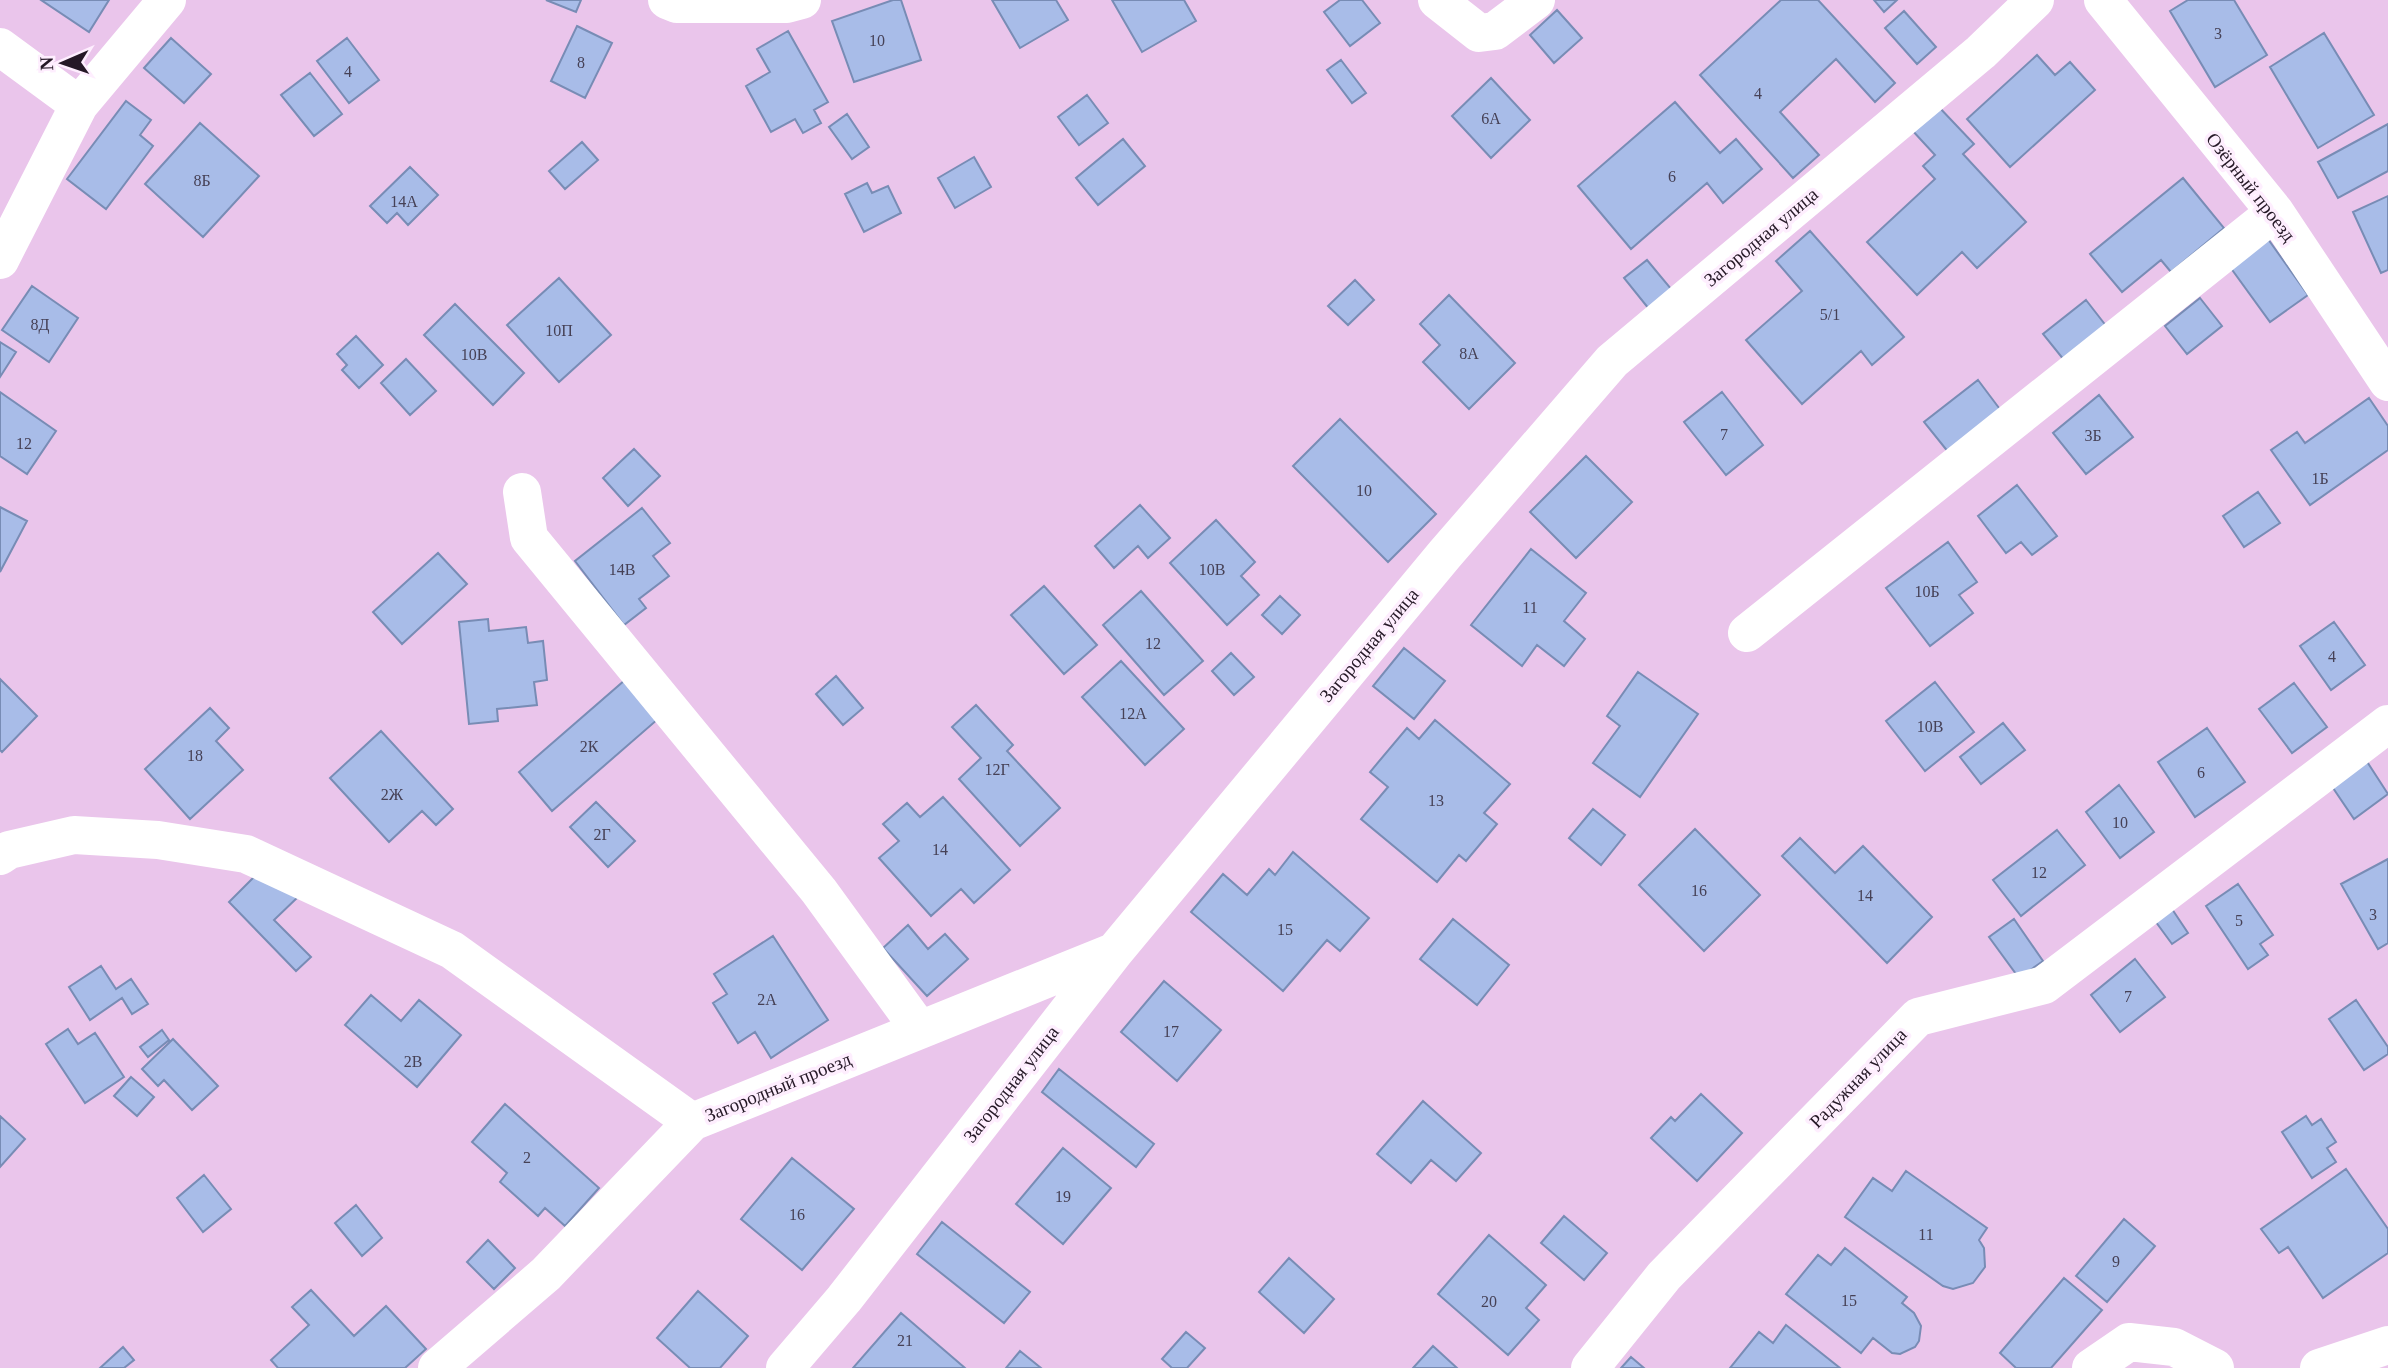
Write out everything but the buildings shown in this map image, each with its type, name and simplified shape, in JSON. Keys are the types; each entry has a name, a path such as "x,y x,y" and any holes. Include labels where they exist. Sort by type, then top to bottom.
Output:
{"street":[{"path":"0,260 79,105 167,0"},
{"path":"667,0 677,4 788,4 802,0"},
{"path":"1437,0 1479,33 1495,31 1536,0"},
{"name":"Загородная улица","path":"785,1368 844,1299 1115,951 1445,554 1612,361 1981,52 2035,0"},
{"name":"Озёрный проезд","path":"2103,0 2275,212 2388,382"},
{"path":"0,47 79,105"},
{"path":"1747,633 2275,212"},
{"path":"522,492 529,538 819,891 920,1030"},
{"name":"Радужная улица","path":"1590,1368 1664,1276 1918,1017 2043,985 2388,724"},
{"path":"0,856 9,850 74,835 158,840 246,854 452,950 692,1122"},
{"name":"Загородный проезд","path":"437,1368 546,1274 692,1122 1115,951"},
{"path":"2091,1368 2129,1342 2174,1347 2215,1368"},
{"path":"2319,1368 2388,1345"}]}
